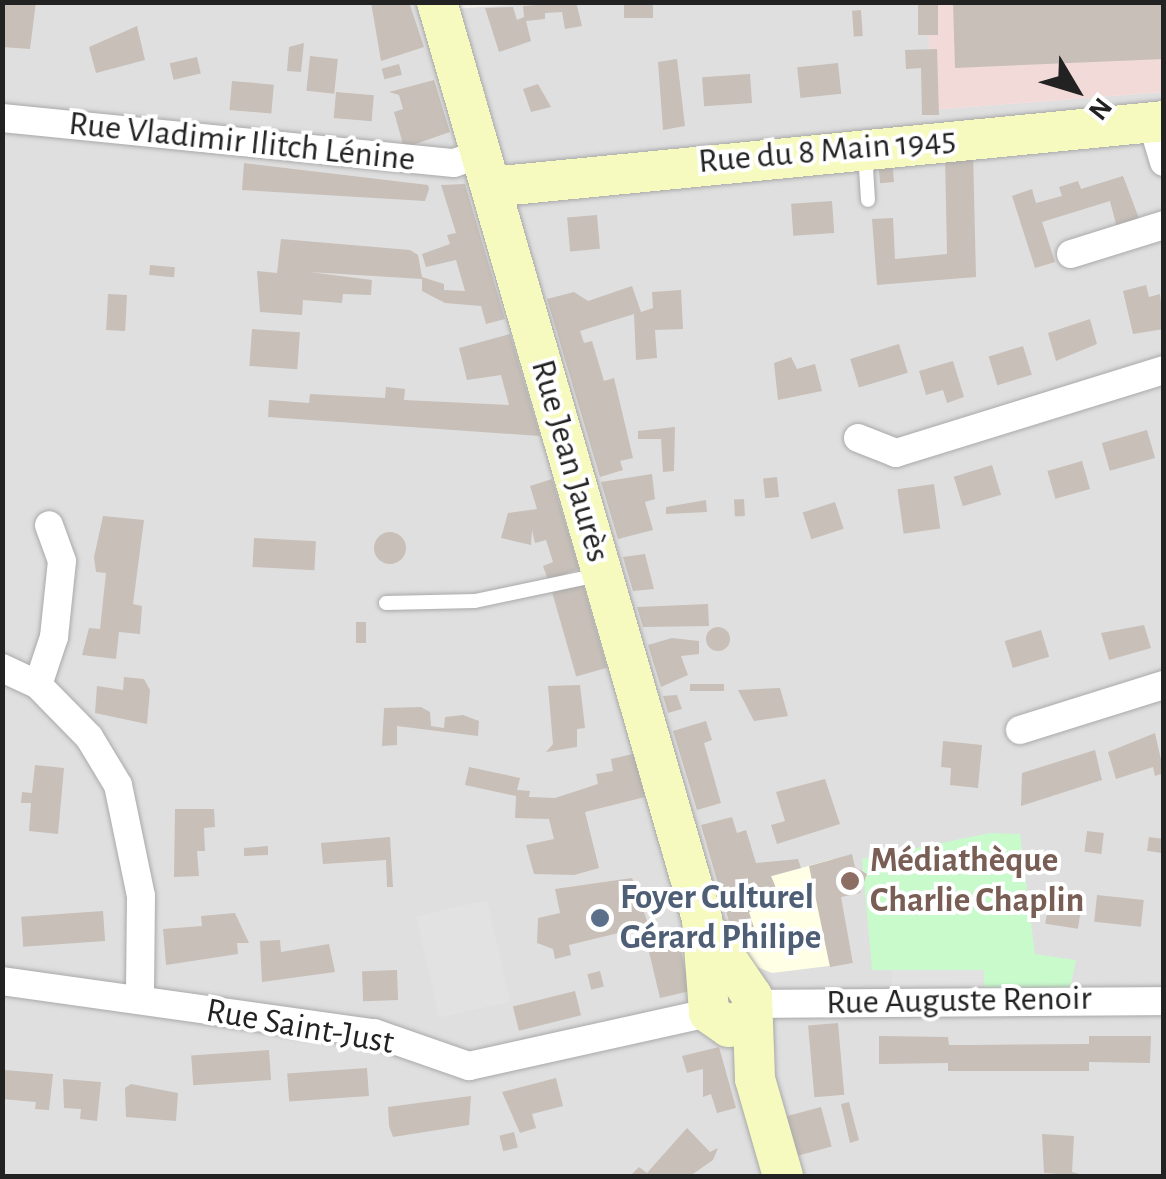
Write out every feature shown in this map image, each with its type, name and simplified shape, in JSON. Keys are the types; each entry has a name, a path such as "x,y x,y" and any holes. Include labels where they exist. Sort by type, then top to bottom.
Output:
{"main road":[{"name":"Rue Jean Jaurès","path":"437,2 702,919 731,1006"},
{"name":"Rue du 8 Main 1945","path":"486,171 864,147 1158,122"},
{"path":"731,1006 783,1176"}],"street":[{"name":"Rue Vladimir Ilitch Lénine","path":"2,118 454,163 486,171"},
{"path":"1158,122 1164,162"},
{"path":"1071,254 1164,225"},
{"path":"858,438 896,453 1164,370"},
{"path":"38,685 54,638 62,561 49,526"},
{"path":"2,668 38,685 89,737 118,785 141,896 140,1000"},
{"path":"1020,730 1164,686"},
{"name":"Rue Saint-Just","path":"2,981 374,1034 468,1066 731,1006"},
{"name":"Rue Auguste Renoir","path":"731,1006 1164,1001"}],"lane":[{"path":"864,147 868,200"},
{"path":"386,603 475,601 603,574"}],"shaded area":[{"path":"421,2 424,11 555,2 928,3 931,110 1163,92 1163,1176 3,1176 2,3"},
{"path":"928,3 1163,3 1163,92 931,110"},
{"path":"833,859 853,963 772,973 740,960 720,891"},
{"path":"487,900 510,1001 439,1018 416,916"},
{"path":"892,970 984,970 984,993 892,993"}],"green space":[{"path":"990,833 1020,834 1035,954 1076,960 1069,993 984,994 983,970 872,970 862,859"}],"building":[{"path":"2,2 36,2 30,49 2,47"},
{"path":"371,2 409,2 424,47 381,61"},
{"path":"576,2 582,26 565,29 562,12 545,13 545,19 526,21 531,41 499,52 485,8 513,7 517,20 524,17 523,6"},
{"path":"624,2 653,2 653,18 624,18"},
{"path":"918,2 938,2 938,35 918,35"},
{"path":"953,2 1164,2 1164,59 955,68"},
{"path":"861,10 863,36 854,37 852,11"},
{"path":"137,26 145,60 96,73 89,47"},
{"path":"304,43 301,72 287,71 289,47"},
{"path":"937,49 939,115 922,115 921,68 906,69 905,50"},
{"path":"310,56 338,59 334,94 306,91"},
{"path":"197,57 201,74 174,80 170,63"},
{"path":"677,59 685,126 663,130 658,62"},
{"path":"838,63 841,94 800,98 797,67"},
{"path":"399,64 402,75 384,79 382,69"},
{"path":"750,74 752,103 704,106 702,77"},
{"path":"434,80 450,132 404,148 394,112 403,109 399,95 389,92"},
{"path":"232,81 274,85 271,114 229,110"},
{"path":"538,84 551,107 531,112 523,89"},
{"path":"336,92 374,95 372,121 334,118"},
{"path":"973,152 976,277 877,285 872,219 893,218 895,259 947,254 945,155"},
{"path":"892,159 894,182 880,183 878,160"},
{"path":"244,163 428,185 429,189 425,201 242,190"},
{"path":"1123,176 1140,221 1117,228 1110,201 1042,222 1055,262 1035,268 1012,196 1032,189 1036,203 1062,196 1059,187 1078,181 1081,189"},
{"path":"465,184 505,319 486,324 481,306 445,303 422,291 422,279 309,272 372,280 371,295 343,294 342,303 303,300 302,315 260,312 257,271 277,273 281,239 410,250 418,255 422,277 444,284 444,290 465,291 456,260 426,267 422,254 450,244 447,235 456,233 441,185"},
{"path":"832,201 834,233 793,236 791,204"},
{"path":"597,215 600,249 570,251 567,218"},
{"path":"150,265 175,267 174,277 149,275"},
{"path":"1146,285 1149,297 1160,294 1164,329 1133,334 1123,291"},
{"path":"632,286 641,312 653,308 652,292 681,290 683,329 655,330 657,358 636,360 634,314 580,331 584,343 592,341 604,381 614,378 633,458 620,461 623,470 600,477 547,299 574,292 588,301"},
{"path":"108,294 127,295 125,331 106,330"},
{"path":"1090,319 1097,344 1056,361 1048,333"},
{"path":"252,329 300,332 297,369 249,366"},
{"path":"510,334 540,436 268,417 269,400 309,403 310,394 385,398 386,387 405,389 404,400 509,405 501,375 467,380 459,348"},
{"path":"899,344 908,373 859,388 850,359"},
{"path":"1023,346 1032,375 997,385 989,357"},
{"path":"791,357 797,369 815,364 822,391 778,400 774,363"},
{"path":"953,361 964,397 947,403 943,390 926,395 919,371"},
{"path":"675,427 674,471 663,472 661,439 638,439 638,431"},
{"path":"1147,430 1155,458 1110,471 1102,443"},
{"path":"1082,461 1090,489 1055,499 1047,471"},
{"path":"992,465 1001,495 963,506 954,477"},
{"path":"652,474 655,499 645,502 653,530 618,539 601,482"},
{"path":"777,477 779,497 765,498 763,478"},
{"path":"552,479 579,569 548,580 543,566 553,562 546,540 535,543 532,530 531,545 501,538 508,513 537,509 530,486"},
{"path":"934,484 940,529 904,534 897,489"},
{"path":"744,499 745,516 735,517 734,500"},
{"path":"706,500 707,512 666,514 666,507"},
{"path":"835,502 844,529 811,539 803,513"},
{"path":"103,516 144,520 133,604 142,606 140,634 119,632 116,659 82,655 89,628 100,629 106,573 96,572 94,557"},
{"path":"390,532 402,536 406,548 402,560 390,564 378,560 374,548 378,536"},
{"path":"254,538 316,541 314,570 252,567"},
{"path":"645,554 654,589 633,591 623,557"},
{"path":"583,584 607,668 576,676 552,593"},
{"path":"708,604 709,626 643,627 637,607"},
{"path":"356,622 366,622 366,643 356,643"},
{"path":"1144,625 1151,648 1109,660 1101,633"},
{"path":"718,627 727,630 727,648 718,651 709,648 706,639 709,630"},
{"path":"1041,630 1049,657 1013,668 1005,641"},
{"path":"672,638 699,641 699,654 681,656 688,675 661,687 648,645"},
{"path":"124,677 144,679 150,690 147,724 95,713 97,686 123,690"},
{"path":"690,684 724,684 724,691 690,691"},
{"path":"580,685 585,728 577,729 577,747 546,752 553,744 548,686"},
{"path":"780,688 788,716 754,721 738,690"},
{"path":"677,695 682,709 668,713 663,696"},
{"path":"421,707 430,712 431,726 444,728 445,717 463,715 479,721 478,736 397,726 397,745 382,746 384,708"},
{"path":"706,721 712,740 704,743 721,803 697,810 673,731"},
{"path":"1155,733 1164,773 1155,776 1153,767 1116,779 1108,752"},
{"path":"943,741 982,745 978,788 950,785 951,768 941,767"},
{"path":"1095,750 1102,780 1021,806 1022,773"},
{"path":"633,754 645,797 585,812 599,868 574,875 534,874 526,845 554,839 549,819 515,818 516,796 465,785 469,767 520,778 517,790 530,791 529,797 555,798 598,784 596,774 613,771 611,759"},
{"path":"35,765 64,768 58,834 29,831 31,803 21,803 22,792 32,793"},
{"path":"825,779 840,824 777,844 771,825 785,821 776,792"},
{"path":"175,809 214,809 215,827 204,828 205,851 197,851 199,876 174,877"},
{"path":"732,817 737,833 746,830 756,863 798,859 801,868 771,876 781,900 749,912 758,940 736,946 701,825"},
{"path":"1087,831 1104,833 1101,854 1084,852"},
{"path":"390,837 393,887 387,887 386,860 323,864 321,843"},
{"path":"1149,837 1164,839 1162,853 1147,851"},
{"path":"268,846 268,855 244,856 244,848"},
{"path":"852,854 855,867 867,874 860,893 841,897 853,963 830,967 809,866"},
{"path":"632,878 652,935 676,929 690,991 660,998 643,927 569,945 571,955 555,959 553,949 537,943 538,918 560,913 555,889"},
{"path":"1050,894 1083,899 1078,929 1045,924"},
{"path":"1097,895 1144,900 1141,927 1094,922"},
{"path":"103,911 105,941 23,947 21,917"},
{"path":"235,913 249,943 237,943 238,954 166,965 163,929 202,926 201,916"},
{"path":"280,940 281,952 329,944 335,972 262,982 260,941"},
{"path":"397,970 398,1000 363,1001 362,971"},
{"path":"600,971 604,987 591,990 587,974"},
{"path":"575,991 581,1015 519,1031 513,1006"},
{"path":"838,1023 844,1095 814,1097 808,1026"},
{"path":"879,1036 948,1037 949,1045 971,1045 1089,1044 1089,1036 1151,1036 1150,1063 1089,1062 1089,1071 948,1071 948,1063 879,1064"},
{"path":"719,1047 736,1108 717,1113 711,1094 703,1097 703,1069 687,1073 682,1056"},
{"path":"269,1050 271,1080 193,1085 191,1055"},
{"path":"367,1068 369,1096 289,1102 287,1074"},
{"path":"4,1070 53,1074 49,1110 35,1109 36,1102 2,1099"},
{"path":"556,1078 563,1106 532,1114 536,1128 520,1133 502,1092"},
{"path":"63,1079 101,1082 97,1121 80,1119 81,1109 64,1108"},
{"path":"131,1084 178,1093 176,1121 126,1117 125,1088"},
{"path":"471,1096 469,1125 393,1137 388,1107"},
{"path":"849,1102 859,1140 850,1143 841,1104"},
{"path":"821,1107 832,1147 797,1156 786,1116"},
{"path":"687,1128 710,1152 718,1148 713,1160 690,1176 630,1176 639,1167 647,1173"},
{"path":"514,1132 518,1148 503,1151 499,1136"},
{"path":"1042,1134 1074,1136 1072,1172 1086,1176 1044,1173"}],"place":[{"name":"Médiathèque Charlie Chaplin","path":"850,881"},
{"name":"Foyer Culturel Gérard Philipe","path":"600,918"}]}
